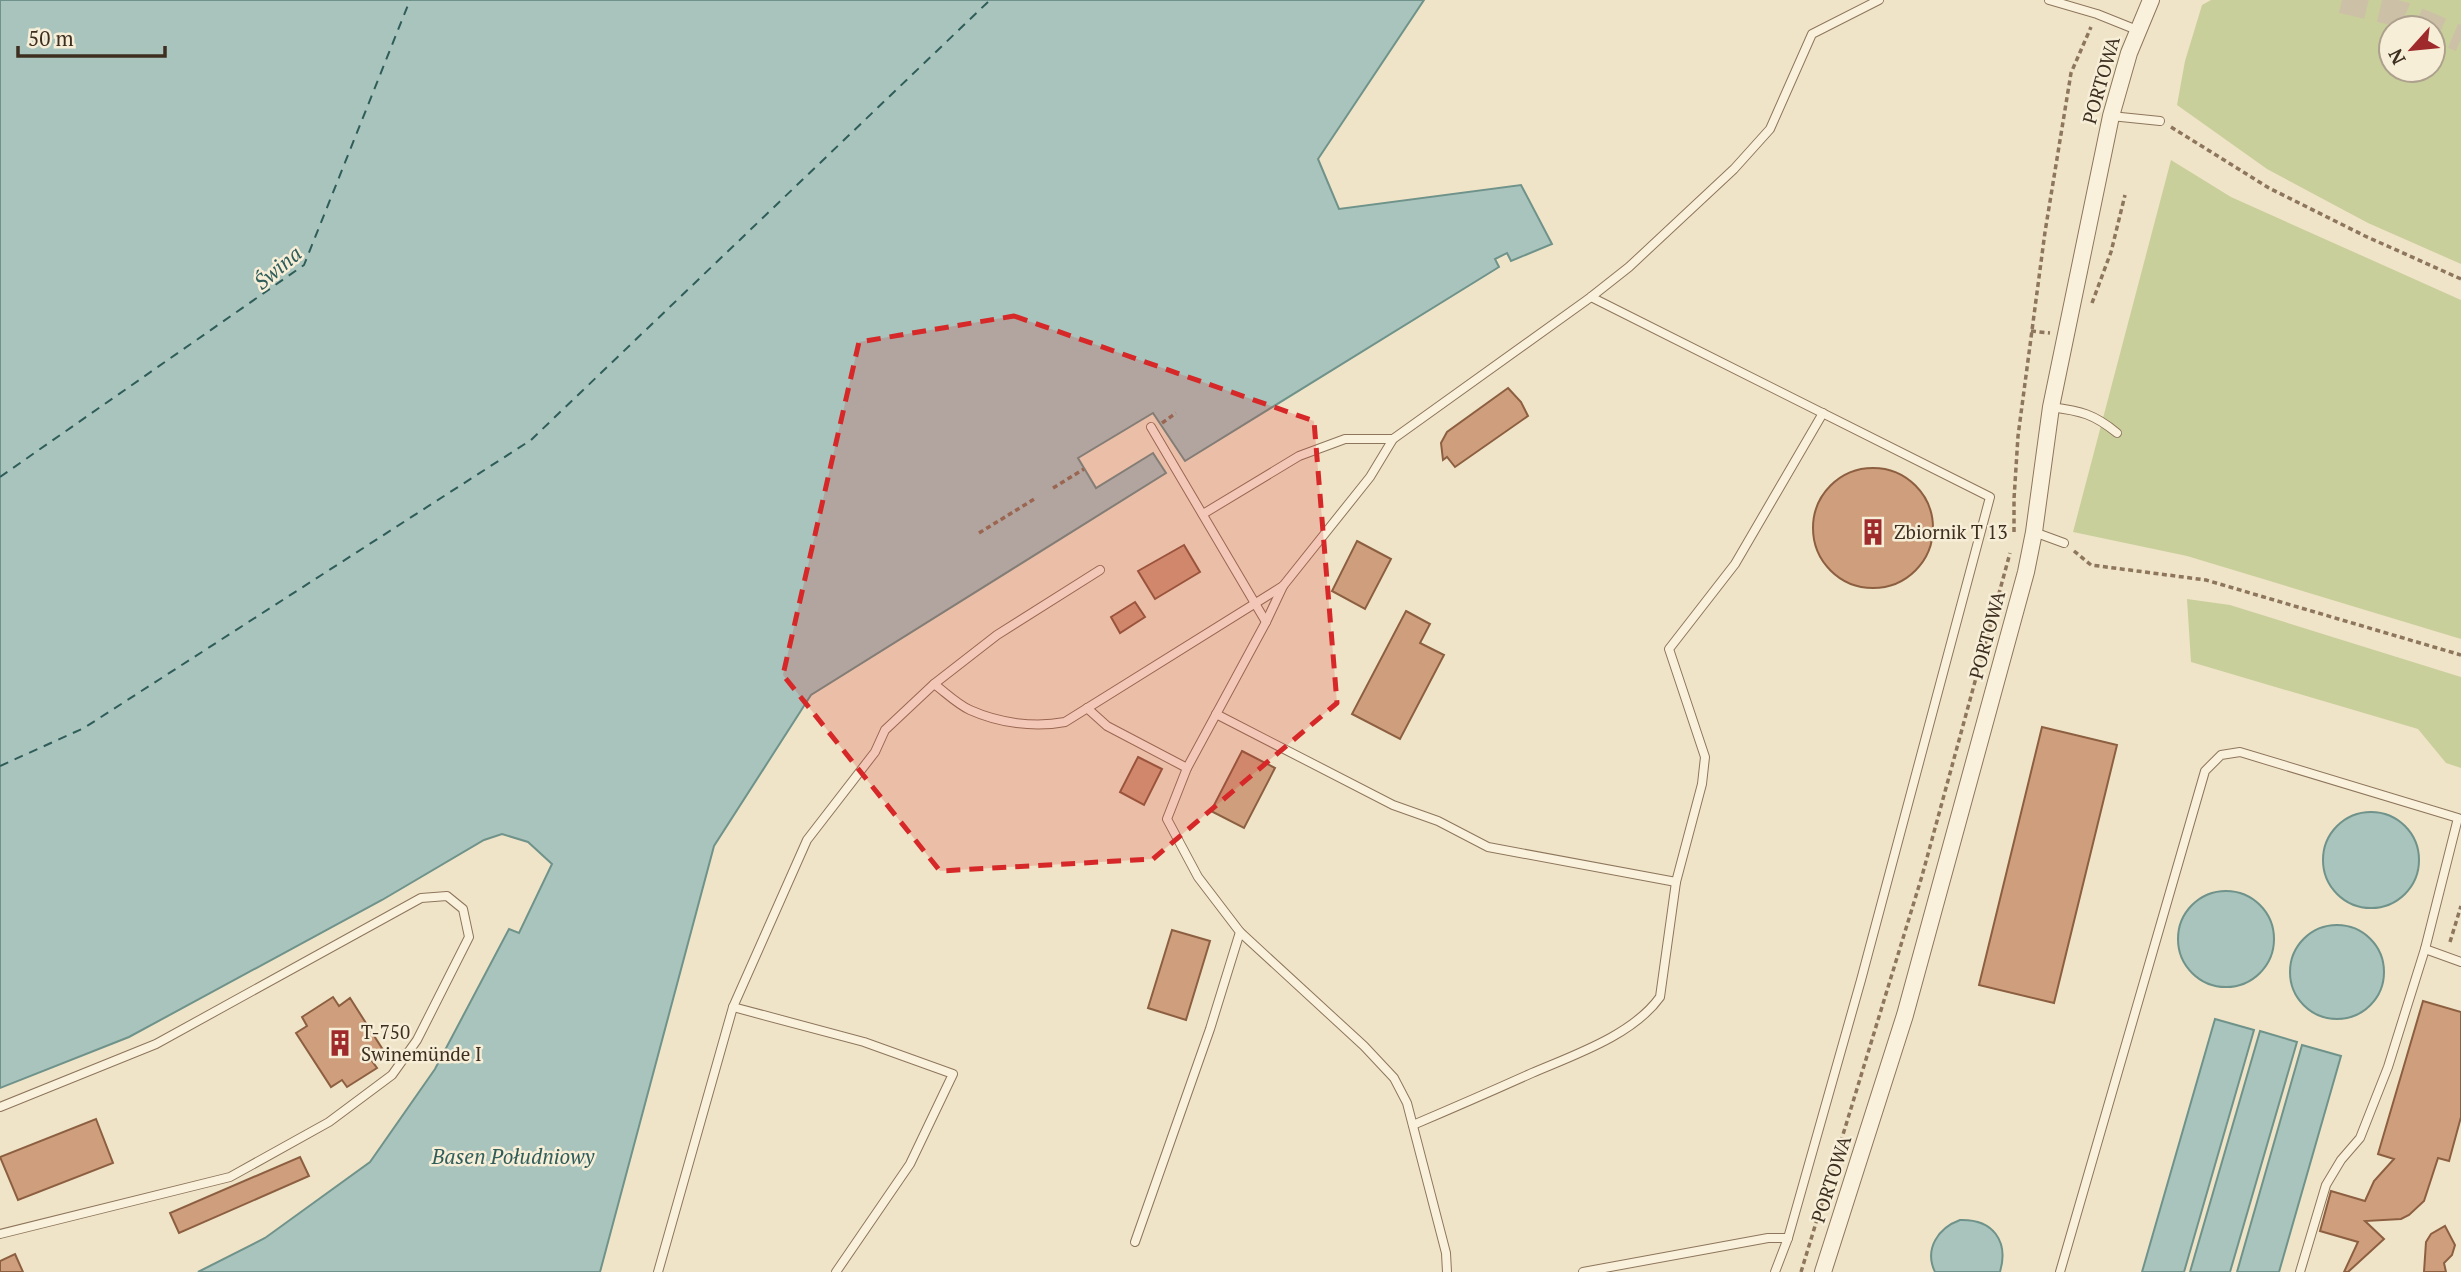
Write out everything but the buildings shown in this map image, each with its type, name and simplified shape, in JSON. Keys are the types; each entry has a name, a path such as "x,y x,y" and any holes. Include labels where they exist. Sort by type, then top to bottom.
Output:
{"street":[{"name":"PORTOWA","path":"1824,1272 1905,1015 2023,582 2034,532 2051,407 2111,116 2137,30 2151,0"}],"lane":[{"path":"1447,1272 1446,1252 1407,1103 1394,1078 1364,1046 1240,932 1198,877 1167,819 1187,768 1283,586 1370,477 1392,439 1629,267 1734,169 1770,129 1812,34 1879,0"},
{"path":"2049,0 2097,14 2137,30"},
{"path":"2111,116 2160,121"},
{"path":"1591,297 1990,497 1861,980 1788,1238 1775,1272"},
{"path":"2051,407 2075,410 2098,418 2118,433"},
{"path":"1413,1125 1576,1054 1636,1023 1650,1011 1660,997 1676,882 1702,784 1704,757 1669,649 1735,564 1823,413"},
{"path":"1151,427 1266,622"},
{"path":"1203,514 1299,456 1345,439 1392,439"},
{"path":"2034,532 2064,543"},
{"path":"658,1272 733,1007 807,840 875,752 885,730 934,684 997,635 1100,569"},
{"path":"934,684 969,709 1011,722 1047,726 1065,722 1283,586"},
{"path":"1087,708 1107,726 1187,768"},
{"path":"1216,714 1392,805 1438,821 1488,848 1676,882"},
{"path":"2060,1272 2205,771 2221,755 2241,752 2458,818 2425,949 2384,1079 2360,1138 2341,1160 2326,1185 2300,1272"},
{"path":"0,1107 156,1044 421,898 447,896 463,909 469,937 417,1040 391,1075 329,1122 230,1177 0,1234"},
{"path":"1135,1242 1210,1029 1240,932"},
{"path":"2425,949 2461,962"},
{"path":"733,1007 864,1042 953,1074 910,1164 836,1272"},
{"path":"1583,1272 1768,1238 1788,1238"}],"path":[{"path":"2160,121 2195,140 2269,188 2365,236 2461,279"},
{"path":"1160,424 1176,413"},
{"path":"2018,436 2025,436"},
{"path":"1053,488 1084,469"},
{"path":"979,533 1036,498"},
{"path":"2064,543 2091,565 2206,580 2461,655"},
{"path":"2451,942 2461,906"}],"highlighted area":[{"path":"1014,316 1314,421 1337,703 1153,859 940,871 783,675 859,342"}],"green space":[{"path":"2211,0 2461,0 2461,264 2368,223 2267,169 2177,105 2185,61 2202,5"},
{"path":"2171,160 2231,197 2461,300 2461,639 2187,556 2073,532"},
{"path":"2187,599 2230,605 2461,677 2461,768 2446,763 2418,729 2191,662"}],"water":[{"path":"0,0 1424,0 1318,159 1339,209 1521,185 1552,244 1511,261 1507,253 1495,259 1499,267 1185,461 1153,413 1078,458 1096,488 1153,453 1166,473 811,695 714,846 600,1272 198,1272 265,1238 370,1162 435,1069 509,929 519,933 552,864 528,842 502,834 484,840 382,900 129,1037 0,1088"},
{"path":"2371,812 2389,816 2405,826 2415,842 2419,860 2415,878 2405,894 2389,904 2371,908 2353,904 2337,894 2327,878 2323,860 2327,842 2337,826 2353,816"},
{"path":"2226,891 2244,895 2260,905 2270,921 2274,939 2270,957 2260,973 2244,983 2226,987 2208,983 2192,973 2182,957 2178,939 2182,921 2192,905 2208,895"},
{"path":"2328,925 2346,925 2371,938 2381,954 2384,972 2381,990 2371,1006 2346,1019 2328,1019 2303,1006 2290,981 2290,963 2303,938"},
{"path":"2215,1019 2254,1030 2184,1272 2142,1272"},
{"path":"2260,1031 2297,1042 2230,1272 2190,1272"},
{"path":"2302,1045 2341,1056 2279,1272 2237,1272"},
{"path":"1960,1220 1981,1223 1996,1234 2002,1251 2000,1272 1935,1272 1931,1255 1935,1240 1945,1228"}],"ferry route":[{"path":"0,477 304,265 410,0"},
{"path":"0,766 84,728 531,440 990,0"}],"tunnel":[{"path":"2342,0 2404,15 2461,39"}],"place":[{"name":"Zbiornik T 13","path":"1873,532"},
{"name":"T-750 Swinemünde I","path":"340,1043"}],"water label":[{"name":"Świna","path":"278,268"},
{"name":"Basen Południowy","path":"513,1157"}]}
